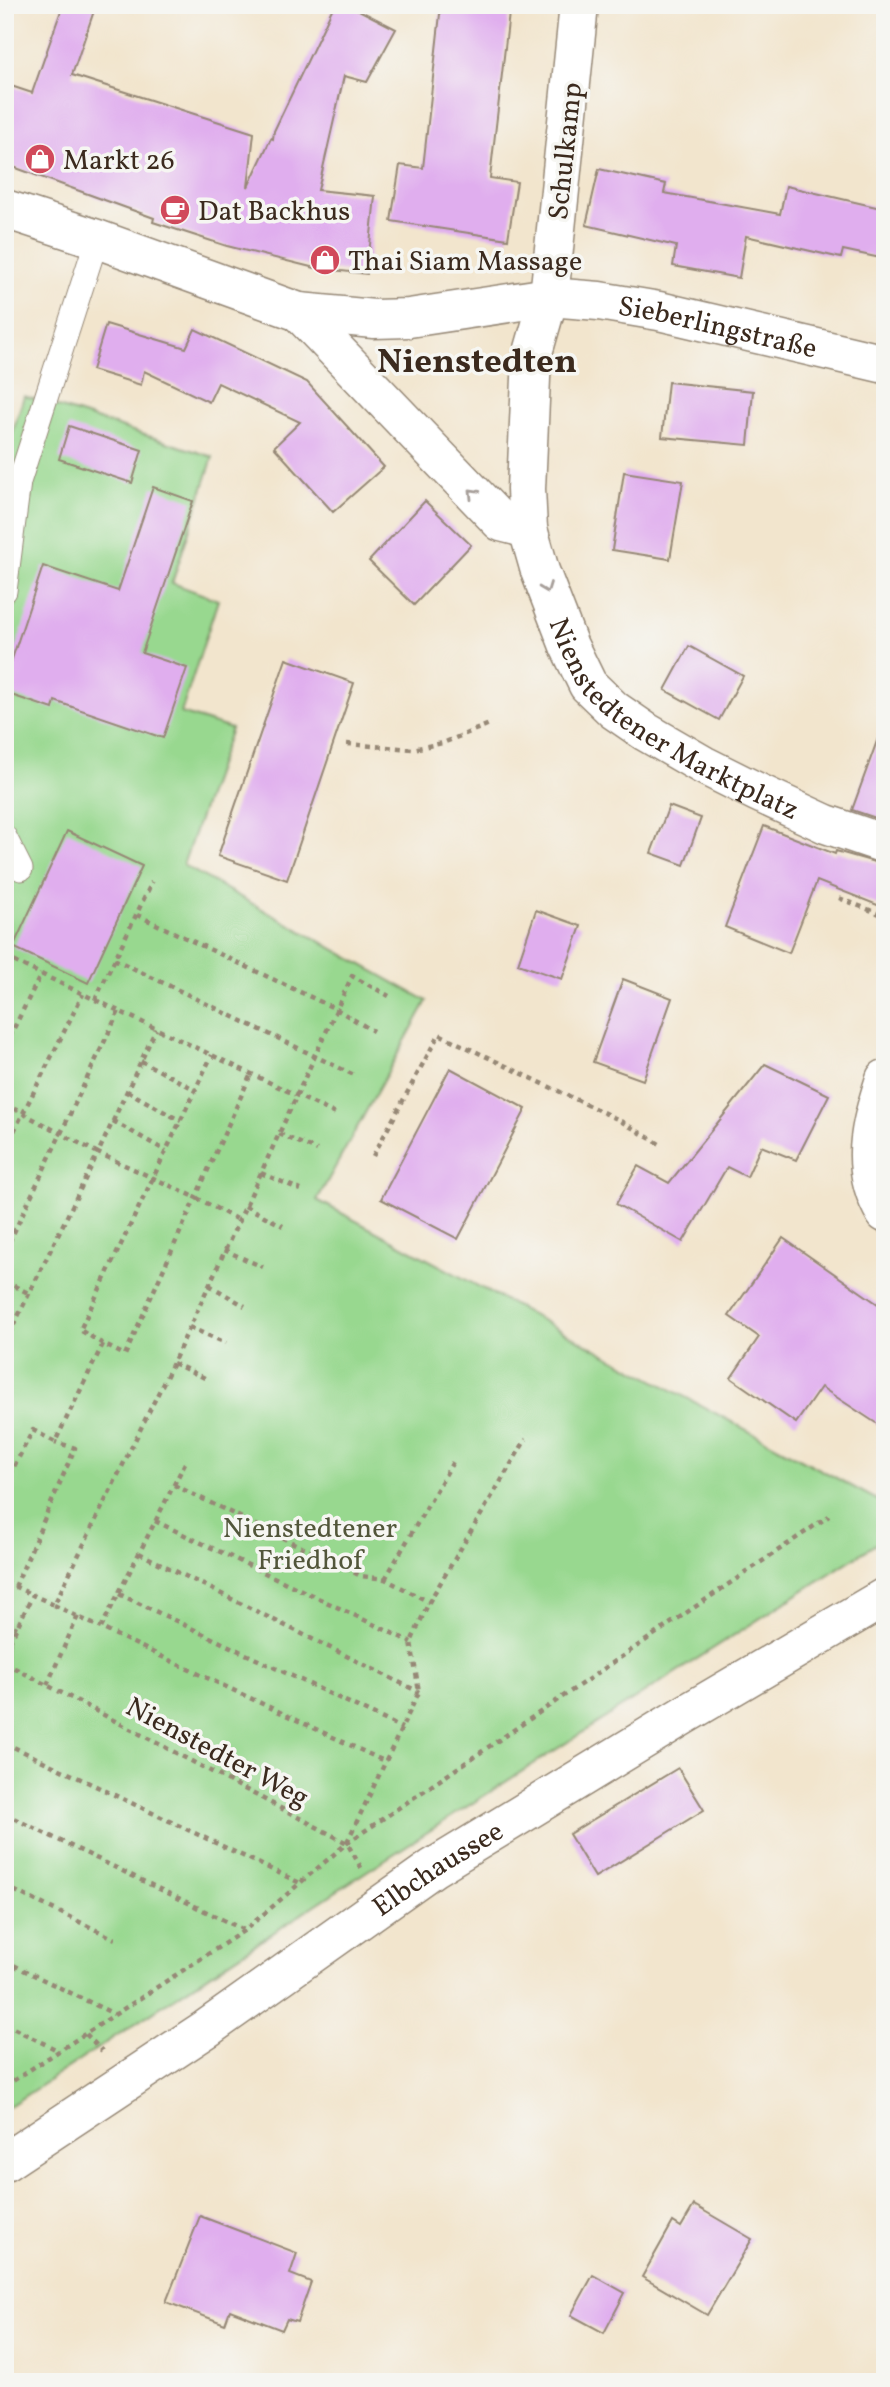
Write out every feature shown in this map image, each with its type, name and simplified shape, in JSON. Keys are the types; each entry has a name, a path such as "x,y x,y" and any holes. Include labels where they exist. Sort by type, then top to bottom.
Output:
{"street":[{"name":"Schulkamp","path":"549,298 579,5"},
{"path":"5,209 97,239 299,312 374,319 409,318 549,298"},
{"name":"Sieberlingstraße","path":"549,298 599,301 659,311 885,364"},
{"name":"Nienstedtener Marktplatz","path":"549,298 532,356 526,489 528,529 540,571 569,646 588,685 614,710 646,733 703,765 826,824 885,844"},
{"path":"299,312 501,522 528,529"},
{"path":"885,1079 870,1133 868,1166 870,1182 885,1213"},
{"name":"Elbchaussee","path":"5,2162 152,2066 467,1847 885,1597"}],"lane":[{"path":"5,591 19,482 97,239"},
{"path":"5,837 21,869"}],"path":[{"path":"347,744 413,749 443,743 492,723"},
{"path":"95,1000 152,882"},
{"path":"839,898 885,916"},
{"path":"137,915 336,1009 373,1031"},
{"path":"5,957 338,1115"},
{"path":"114,959 356,1076"},
{"path":"5,1046 41,974"},
{"path":"54,1605 173,1363 352,976 389,996"},
{"path":"5,1149 83,994"},
{"path":"5,1251 119,1011"},
{"path":"5,1343 156,1028"},
{"path":"373,1156 439,1034 617,1119 663,1146"},
{"path":"212,1055 80,1330 103,1345 125,1355 251,1074"},
{"path":"141,1060 196,1090"},
{"path":"127,1091 181,1121"},
{"path":"5,1104 98,1153 195,1197 238,1220"},
{"path":"113,1121 166,1151"},
{"path":"279,1134 317,1150"},
{"path":"261,1172 301,1190"},
{"path":"245,1206 283,1226"},
{"path":"225,1250 263,1267"},
{"path":"5,1281 29,1293"},
{"path":"209,1285 245,1306"},
{"path":"189,1326 226,1343"},
{"path":"55,1441 103,1345"},
{"path":"173,1363 209,1380"},
{"path":"5,1485 33,1430 75,1448 15,1587"},
{"path":"347,1843 419,1692 411,1642 429,1602 526,1439"},
{"path":"385,1579 454,1461"},
{"path":"101,1628 185,1463"},
{"path":"174,1485 361,1576 385,1579 429,1602"},
{"path":"5,2086 245,1930 347,1843 830,1516"},
{"path":"155,1521 411,1642"},
{"path":"139,1553 419,1692"},
{"path":"5,1582 386,1762"},
{"path":"118,1594 402,1728"},
{"path":"5,1651 33,1595"},
{"path":"47,1685 78,1616"},
{"path":"5,1622 16,1628"},
{"name":"Nienstedter Weg","path":"5,1663 347,1843"},
{"path":"5,1743 300,1883"},
{"path":"5,1814 245,1930"},
{"path":"347,1843 364,1873 376,1908"},
{"path":"5,1886 115,1939"},
{"path":"5,1961 115,2014"},
{"path":"5,2024 60,2051"}],"green space":[{"name":"Nienstedtener Friedhof","path":"24,396 213,457 172,583 218,600 181,713 231,729 183,865 427,1001 317,1200 885,1504 885,1538 364,1873 5,2109 5,457"}],"building":[{"path":"63,5 96,5 72,75 254,133 248,187 334,5 349,5 396,29 367,82 344,76 318,190 375,196 367,274 315,268 227,246 153,222 154,218 5,164 5,84 32,93"},
{"path":"441,5 509,13 490,178 517,182 508,239 391,221 400,165 423,168"},
{"path":"599,169 666,184 664,193 780,214 786,186 885,209 885,259 843,250 841,258 746,236 739,278 673,266 676,246 586,225"},
{"path":"106,324 186,348 195,329 307,382 384,467 333,512 274,447 300,422 218,383 209,402 144,371 141,385 92,370"},
{"path":"668,382 753,391 748,445 662,437"},
{"path":"69,426 142,450 132,483 59,459"},
{"path":"624,472 683,481 670,559 612,550"},
{"path":"153,487 193,501 142,653 187,668 163,738 55,701 53,709 5,693 5,680 43,566 118,591"},
{"path":"425,501 471,545 414,605 369,561"},
{"path":"689,646 743,676 719,720 665,690"},
{"path":"286,659 354,683 287,880 218,856"},
{"path":"881,730 885,730 885,821 852,810"},
{"path":"669,806 701,818 684,865 651,853"},
{"path":"764,826 835,854 836,851 885,865 885,908 817,881 789,953 725,927"},
{"path":"67,831 142,866 88,983 13,947"},
{"path":"536,910 581,926 562,979 518,964"},
{"path":"623,979 672,998 643,1080 593,1062"},
{"path":"765,1064 829,1095 796,1160 761,1146 747,1177 727,1167 683,1242 616,1204 638,1166 669,1183"},
{"path":"450,1068 526,1109 458,1239 381,1199"},
{"path":"783,1238 885,1309 885,1429 821,1387 796,1423 731,1378 759,1337 729,1316"},
{"path":"678,1768 704,1810 595,1877 569,1834"},
{"path":"694,2205 752,2239 707,2315 642,2277 673,2222 681,2227"},
{"path":"200,2216 297,2253 290,2274 311,2282 297,2322 287,2319 282,2330 230,2310 225,2324 166,2302"},
{"path":"593,2275 625,2293 604,2333 571,2315"}],"place":[{"name":"Markt 26","path":"40,159"},
{"name":"Dat Backhus","path":"175,210"},
{"name":"Thai Siam Massage","path":"325,260"}],"district":[{"name":"Nienstedten","path":"477,360"}]}
